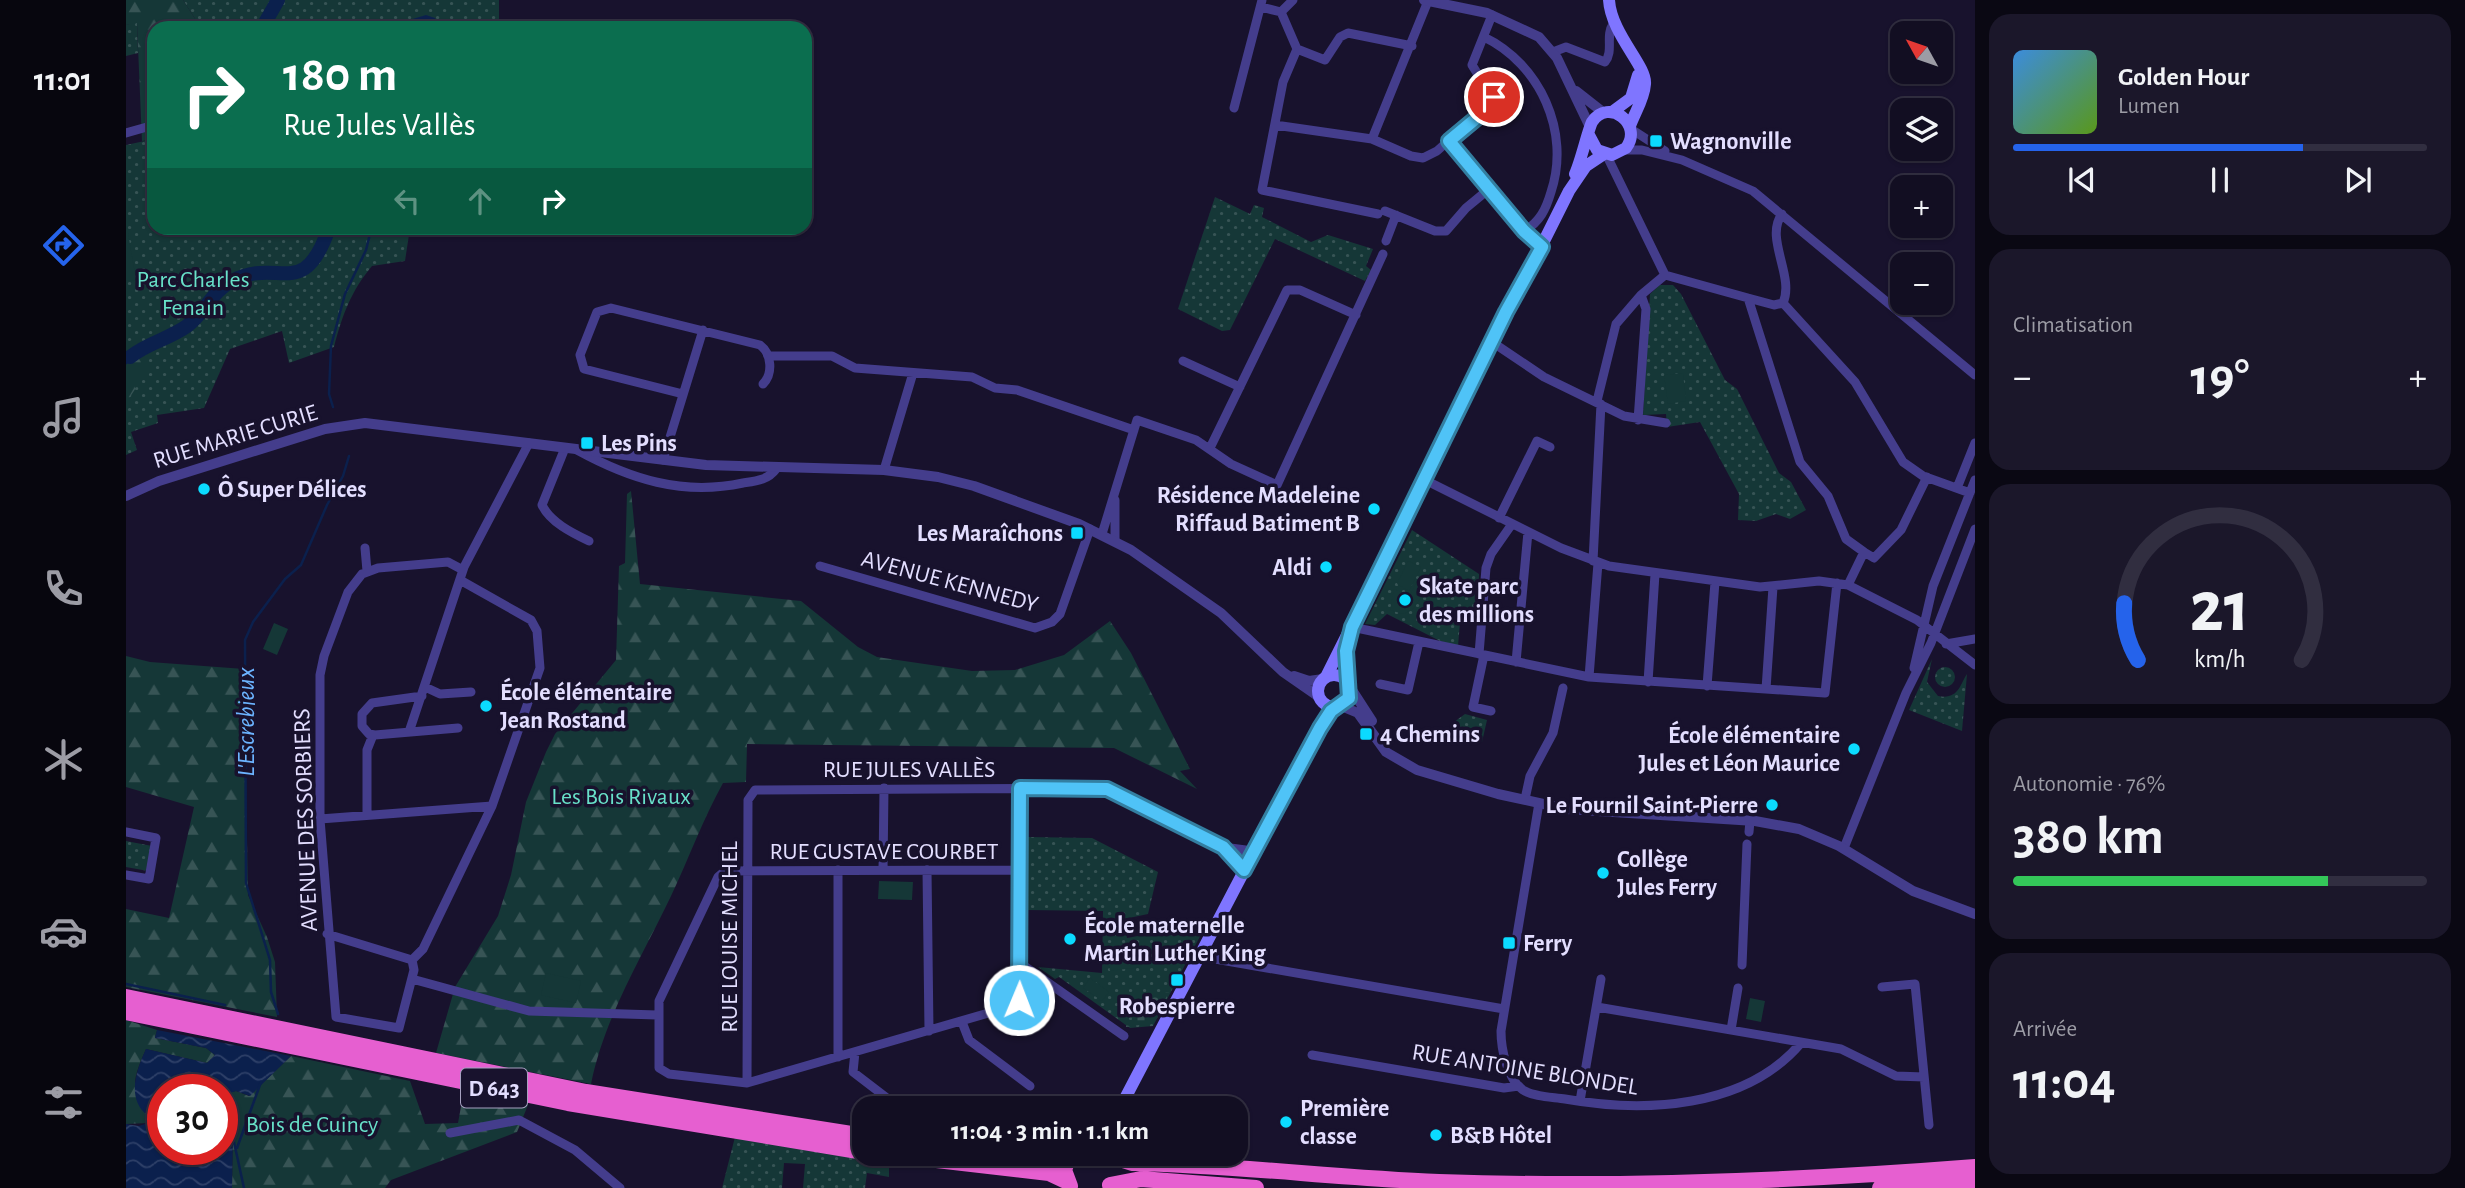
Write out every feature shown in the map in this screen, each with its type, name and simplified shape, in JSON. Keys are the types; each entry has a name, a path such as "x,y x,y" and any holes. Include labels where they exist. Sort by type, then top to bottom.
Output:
{"highway":[{"name":"D 643","path":"126,997 576,1090 852,1134"},
{"name":"D 643","path":"126,1012 588,1107 852,1150"},
{"path":"986,1166 1053,1174 1070,1186"},
{"path":"1065,1166 1070,1186"},
{"path":"1108,1186 1114,1172 1112,1166"},
{"path":"1174,1166 1345,1177 1513,1183 1768,1180 1975,1167"},
{"path":"1108,1186 1141,1179 1256,1188"},
{"path":"1880,1188 1975,1182"}],"main road":[{"path":"1569,191 1583,170 1605,154 1623,150 1630,141 1631,127 1645,85 1644,74 1613,24 1609,0"},
{"path":"1299,766 1316,722 1319,685 1352,627 1492,342 1542,247 1569,191 1590,131 1608,113 1626,103 1636,90 1638,74 1635,61"},
{"path":"1608,113 1623,116 1631,127"},
{"path":"1590,131 1595,148 1605,154"},
{"path":"1124,1096 1299,766 1328,715 1349,698 1346,651 1352,627"},
{"path":"1324,678 1339,675 1349,685"},
{"path":"1320,698 1327,706 1339,707"}],"street":[{"path":"1281,12 1293,0"},
{"path":"1372,139 1412,46 1426,0 1492,15 1529,30 1553,52 1590,131"},
{"path":"1234,108 1261,3 1281,12 1297,49 1325,60 1340,37 1348,33 1412,46"},
{"path":"1275,125 1372,139 1419,158 1431,155 1494,100 1472,68 1492,15"},
{"path":"1553,52 1566,47 1605,62 1609,57 1609,33 1613,24"},
{"path":"1484,37 1515,58 1532,77 1542,94 1555,129 1557,160 1552,191 1538,222 1524,231"},
{"path":"1297,49 1284,78 1262,190 1396,215 1435,231 1446,232 1466,208 1489,189"},
{"path":"1568,81 1585,101 1608,113"},
{"path":"126,133 147,127"},
{"path":"1631,127 1682,160"},
{"path":"1449,141 1524,231 1542,247"},
{"path":"1623,150 1642,150 1682,160 1740,183 1782,214 1975,375"},
{"path":"1605,154 1665,275 1774,305 1783,303"},
{"path":"1782,214 1776,227 1785,290 1783,303"},
{"path":"1386,241 1396,215"},
{"path":"1101,534 1137,420 1191,438 1231,464 1277,485 1383,254"},
{"path":"1589,677 1596,562 1599,403 1616,324 1641,295 1665,275"},
{"path":"1210,448 1287,290 1297,288 1356,315"},
{"path":"1638,420 1646,309 1641,295"},
{"path":"1748,298 1800,462 1828,496 1846,539 1874,558 1895,538 1910,516 1927,477"},
{"path":"1783,303 1856,382 1903,461 1927,477 1970,493"},
{"path":"683,394 587,371 580,364 580,355 594,315 604,308 760,345 769,356 769,376 763,384"},
{"path":"663,460 702,330"},
{"path":"1492,342 1544,377 1599,403 1638,420 1666,423"},
{"path":"769,356 835,356 852,368 972,377 995,388 1013,389 1134,430"},
{"path":"1183,361 1240,387"},
{"path":"884,470 913,373"},
{"path":"341,426 374,423 663,460 776,469 884,470 929,475 974,486 1090,529 1161,569 1216,609 1288,677 1320,698"},
{"name":"RUE MARIE CURIE","path":"126,496 159,481 341,426"},
{"name":"RUE MARIE CURIE","path":"126,502 159,488 261,457 341,426"},
{"path":"1499,518 1537,441 1550,447"},
{"path":"409,732 462,575 528,443"},
{"path":"1957,488 1975,443"},
{"path":"570,448 646,481 687,489 716,489 759,480 776,469"},
{"path":"570,448 542,505 546,512 568,530 589,541"},
{"path":"1424,480 1528,532 1596,562 1656,575 1715,582 1773,587 1816,581 1837,583 1848,585 1903,612 1925,620 1938,621"},
{"path":"1906,693 1936,578 1975,480"},
{"path":"1115,492 1115,541"},
{"path":"1491,710 1473,707 1481,655 1486,568 1491,554 1512,524"},
{"name":"AVENUE KENNEDY","path":"820,566 1026,627 1039,627 1060,614 1090,529"},
{"path":"1844,848 1975,530"},
{"path":"1516,662 1528,532"},
{"path":"365,548 367,571 448,562 462,575 528,618 538,638 539,675 492,806 423,949 412,960"},
{"path":"1848,585 1864,552"},
{"name":"AVENUE DES SORBIERS","path":"367,571 350,587 322,663 320,819 327,934 336,1017 398,1028 412,979"},
{"path":"1648,682 1656,575"},
{"path":"1707,686 1715,582"},
{"path":"1352,627 1589,677 1825,693 1837,583"},
{"path":"1766,689 1773,587"},
{"path":"1925,620 1934,634 1975,665"},
{"path":"1946,644 1975,639"},
{"path":"1380,684 1408,690 1419,642"},
{"path":"1269,658 1301,679 1324,678"},
{"path":"1349,685 1382,739 1401,757 1525,799"},
{"path":"1525,799 1530,776 1553,733 1563,688"},
{"path":"458,728 373,735 366,732 361,722 365,708 376,702 401,700 423,691 444,694 471,692"},
{"path":"401,700 413,718"},
{"path":"1339,707 1360,715 1382,748 1406,765 1539,803 1590,811 1799,829 1844,848 1913,891 1975,914"},
{"path":"367,815 367,750 373,735"},
{"name":"RUE JULES VALLÈS","path":"751,793 760,788 1102,788 1223,847 1253,851"},
{"path":"883,870 884,788"},
{"path":"327,934 412,960 415,966 412,979 529,1011 657,1015 657,1060 660,1070 669,1074 747,1083 1016,1005 1020,997 1020,788"},
{"name":"RUE LOUISE MICHEL","path":"747,1083 751,793"},
{"path":"1519,1086 1502,1049 1504,1009 1539,803"},
{"path":"320,819 492,806"},
{"path":"126,832 156,838 149,879 126,875"},
{"path":"1742,965 1745,925 1744,874 1748,844"},
{"name":"RUE JULES VALLÈS","path":"1223,847 1244,870"},
{"name":"RUE GUSTAVE COURBET","path":"657,1015 659,1001 718,877 727,870 1020,870"},
{"path":"838,870 838,1057"},
{"path":"928,870 929,1031"},
{"path":"1198,956 1504,1009"},
{"path":"1020,963 1124,1036"},
{"path":"1580,1101 1601,979"},
{"path":"1882,987 1915,984 1929,1125"},
{"path":"1731,1030 1738,988"},
{"path":"1597,1007 1849,1051 1896,1076 1924,1077"},
{"path":"961,1022 969,1040 1030,1086"},
{"name":"RUE ANTOINE BLONDEL","path":"1312,1055 1504,1088 1519,1086 1529,1093 1580,1101 1647,1107 1703,1098 1764,1075 1785,1060 1801,1043"},
{"path":"855,1052 853,1072 884,1096"},
{"path":"450,1133 519,1120 581,1154 620,1188"}],"green space":[{"path":"126,0 183,0 196,21 147,21 147,140 142,141 137,23 126,25"},
{"path":"183,0 499,0 499,21 196,21"},
{"path":"137,22 138,53 126,56 126,25"},
{"name":"Parc Charles Fenain","path":"147,140 147,235 409,235 405,261 372,266 358,285 348,304 334,347 289,363 282,331 230,349 204,408 157,415 158,423 131,432 137,450 126,455 126,145"},
{"path":"1215,197 1250,214 1254,205 1264,208 1262,217 1311,242 1328,235 1373,249 1366,266 1371,270 1365,281 1275,239 1230,330 1222,331 1178,309"},
{"path":"128,233 136,280 126,281"},
{"path":"1660,285 1673,285 1681,294 1725,380 1737,389 1779,473 1791,482 1806,510 1790,519 1776,514 1756,521 1738,520 1739,494 1700,422 1667,427 1666,414 1643,415 1650,294"},
{"path":"141,338 149,368 126,403 126,342"},
{"path":"1683,373 1686,401 1668,404 1664,375"},
{"name":"Les Bois Rivaux","path":"631,491 640,584 801,601 858,647 877,657 972,671 1015,670 1064,655 1110,621 1131,653 1190,769 1180,771 1197,789 1114,748 747,744 746,782 723,783 614,1012 591,1084 436,1053 455,987 498,916 511,875 526,802 546,752 555,734 616,660 619,566 625,563 627,494"},
{"path":"1412,530 1479,574 1478,611 1461,611 1458,646 1440,641 1387,614 1375,625 1365,624"},
{"path":"1408,561 1421,567 1409,591 1397,584"},
{"name":"Skate parc des millions","path":"1417,581 1421,598 1412,610 1403,614 1390,610 1394,589 1410,595"},
{"path":"274,623 288,629 277,655 263,649"},
{"path":"126,656 150,662 244,669 248,895 275,962 277,1017 126,987 126,909 169,918 194,807 126,787"},
{"path":"1932,659 1927,682 1938,696 1945,697 1955,693 1967,674 1962,731 1909,710"},
{"path":"1945,667 1952,670 1955,677 1952,684 1945,687 1938,684 1935,677 1938,670"},
{"path":"1465,714 1487,720 1482,742 1462,734 1454,722"},
{"path":"1028,837 1092,838 1158,872 1148,914 1124,919 1127,938 1207,923 1153,1026 1130,1028 1059,977 1055,979 1038,967 1102,973 1103,911 1027,910"},
{"path":"126,841 152,846 148,871 126,867"},
{"path":"879,881 913,882 912,900 878,899"},
{"path":"1138,949 1141,967 1110,971 1107,953"},
{"path":"546,973 581,981 576,1003 541,995"},
{"path":"1090,978 1109,992 1102,1001 1083,988"},
{"path":"1169,992 1153,1023 1126,1027 1126,1022 1132,1021 1131,994"},
{"path":"1750,998 1765,1001 1761,1022 1746,1019"},
{"path":"126,1020 157,1030 155,1038 206,1048 215,1055 207,1063 146,1049 135,1084 138,1099 147,1114 147,1123 126,1124"},
{"name":"Bois de Cuincy","path":"291,1056 410,1081 425,1124 458,1123 464,1090 528,1105 517,1132 391,1180 385,1188 232,1188 232,1165 238,1165 238,1092 249,1096"},
{"path":"735,1137 852,1155 852,1166 889,1166 889,1177 867,1173 865,1188 803,1188 805,1164 784,1163 782,1188 722,1188"}],"water":[{"path":"426,15 436,21 406,21"},
{"path":"157,1030 291,1056 250,1096 238,1092 238,1074 147,1074 147,1115 141,1109 135,1093 136,1075 146,1049 207,1063 215,1055 206,1048 155,1038"},
{"path":"147,1123 147,1165 232,1165 232,1188 126,1188 126,1124 139,1126"}],"waterway":[{"name":"L'Escrebieux","path":"266,21 278,0"},
{"name":"L'Escrebieux","path":"130,357 187,326 219,291 232,281 249,275 299,271 309,264 319,251 326,235"},
{"name":"L'Escrebieux","path":"333,407 329,394 331,346 345,294 366,250 370,235"},
{"name":"L'Escrebieux","path":"126,363 130,357"},
{"name":"L'Escrebieux","path":"278,1014 271,992 270,960 246,883 245,640 253,622 285,579 301,565 343,476 349,456"},
{"name":"L'Escrebieux","path":"126,984 225,1005"},
{"name":"L'Escrebieux","path":"238,1145 261,1082"},
{"name":"L'Escrebieux","path":"238,1160 244,1188"}],"place":[{"name":"Wagnonville","path":"1656,141"},
{"name":"Les Pins","path":"587,443"},
{"name":"Ô Super Délices","path":"204,489"},
{"name":"Résidence Madeleine Riffaud Batiment B","path":"1374,509"},
{"name":"Les Maraîchons","path":"1077,533"},
{"name":"Aldi","path":"1326,567"},
{"name":"Skate parc des millions","path":"1405,600"},
{"name":"École élémentaire Jean Rostand","path":"486,706"},
{"name":"4 Chemins","path":"1366,734"},
{"name":"École élémentaire Jules et Léon Maurice","path":"1854,749"},
{"name":"Le Fournil Saint-Pierre","path":"1772,805"},
{"name":"Collège Jules Ferry","path":"1603,873"},
{"name":"École maternelle Martin Luther King","path":"1070,939"},
{"name":"Ferry","path":"1509,943"},
{"name":"Robespierre","path":"1177,980"},
{"name":"Première classe","path":"1286,1122"},
{"name":"B&B Hôtel","path":"1436,1135"}],"route":[{"path":"1019,1000 1020,788 1107,789 1223,847 1236,865 1244,870 1320,728 1331,711 1345,704 1349,698 1351,689 1346,671 1346,645 1352,627 1506,312 1542,247 1524,231 1449,141 1491,106 1494,97"}]}
